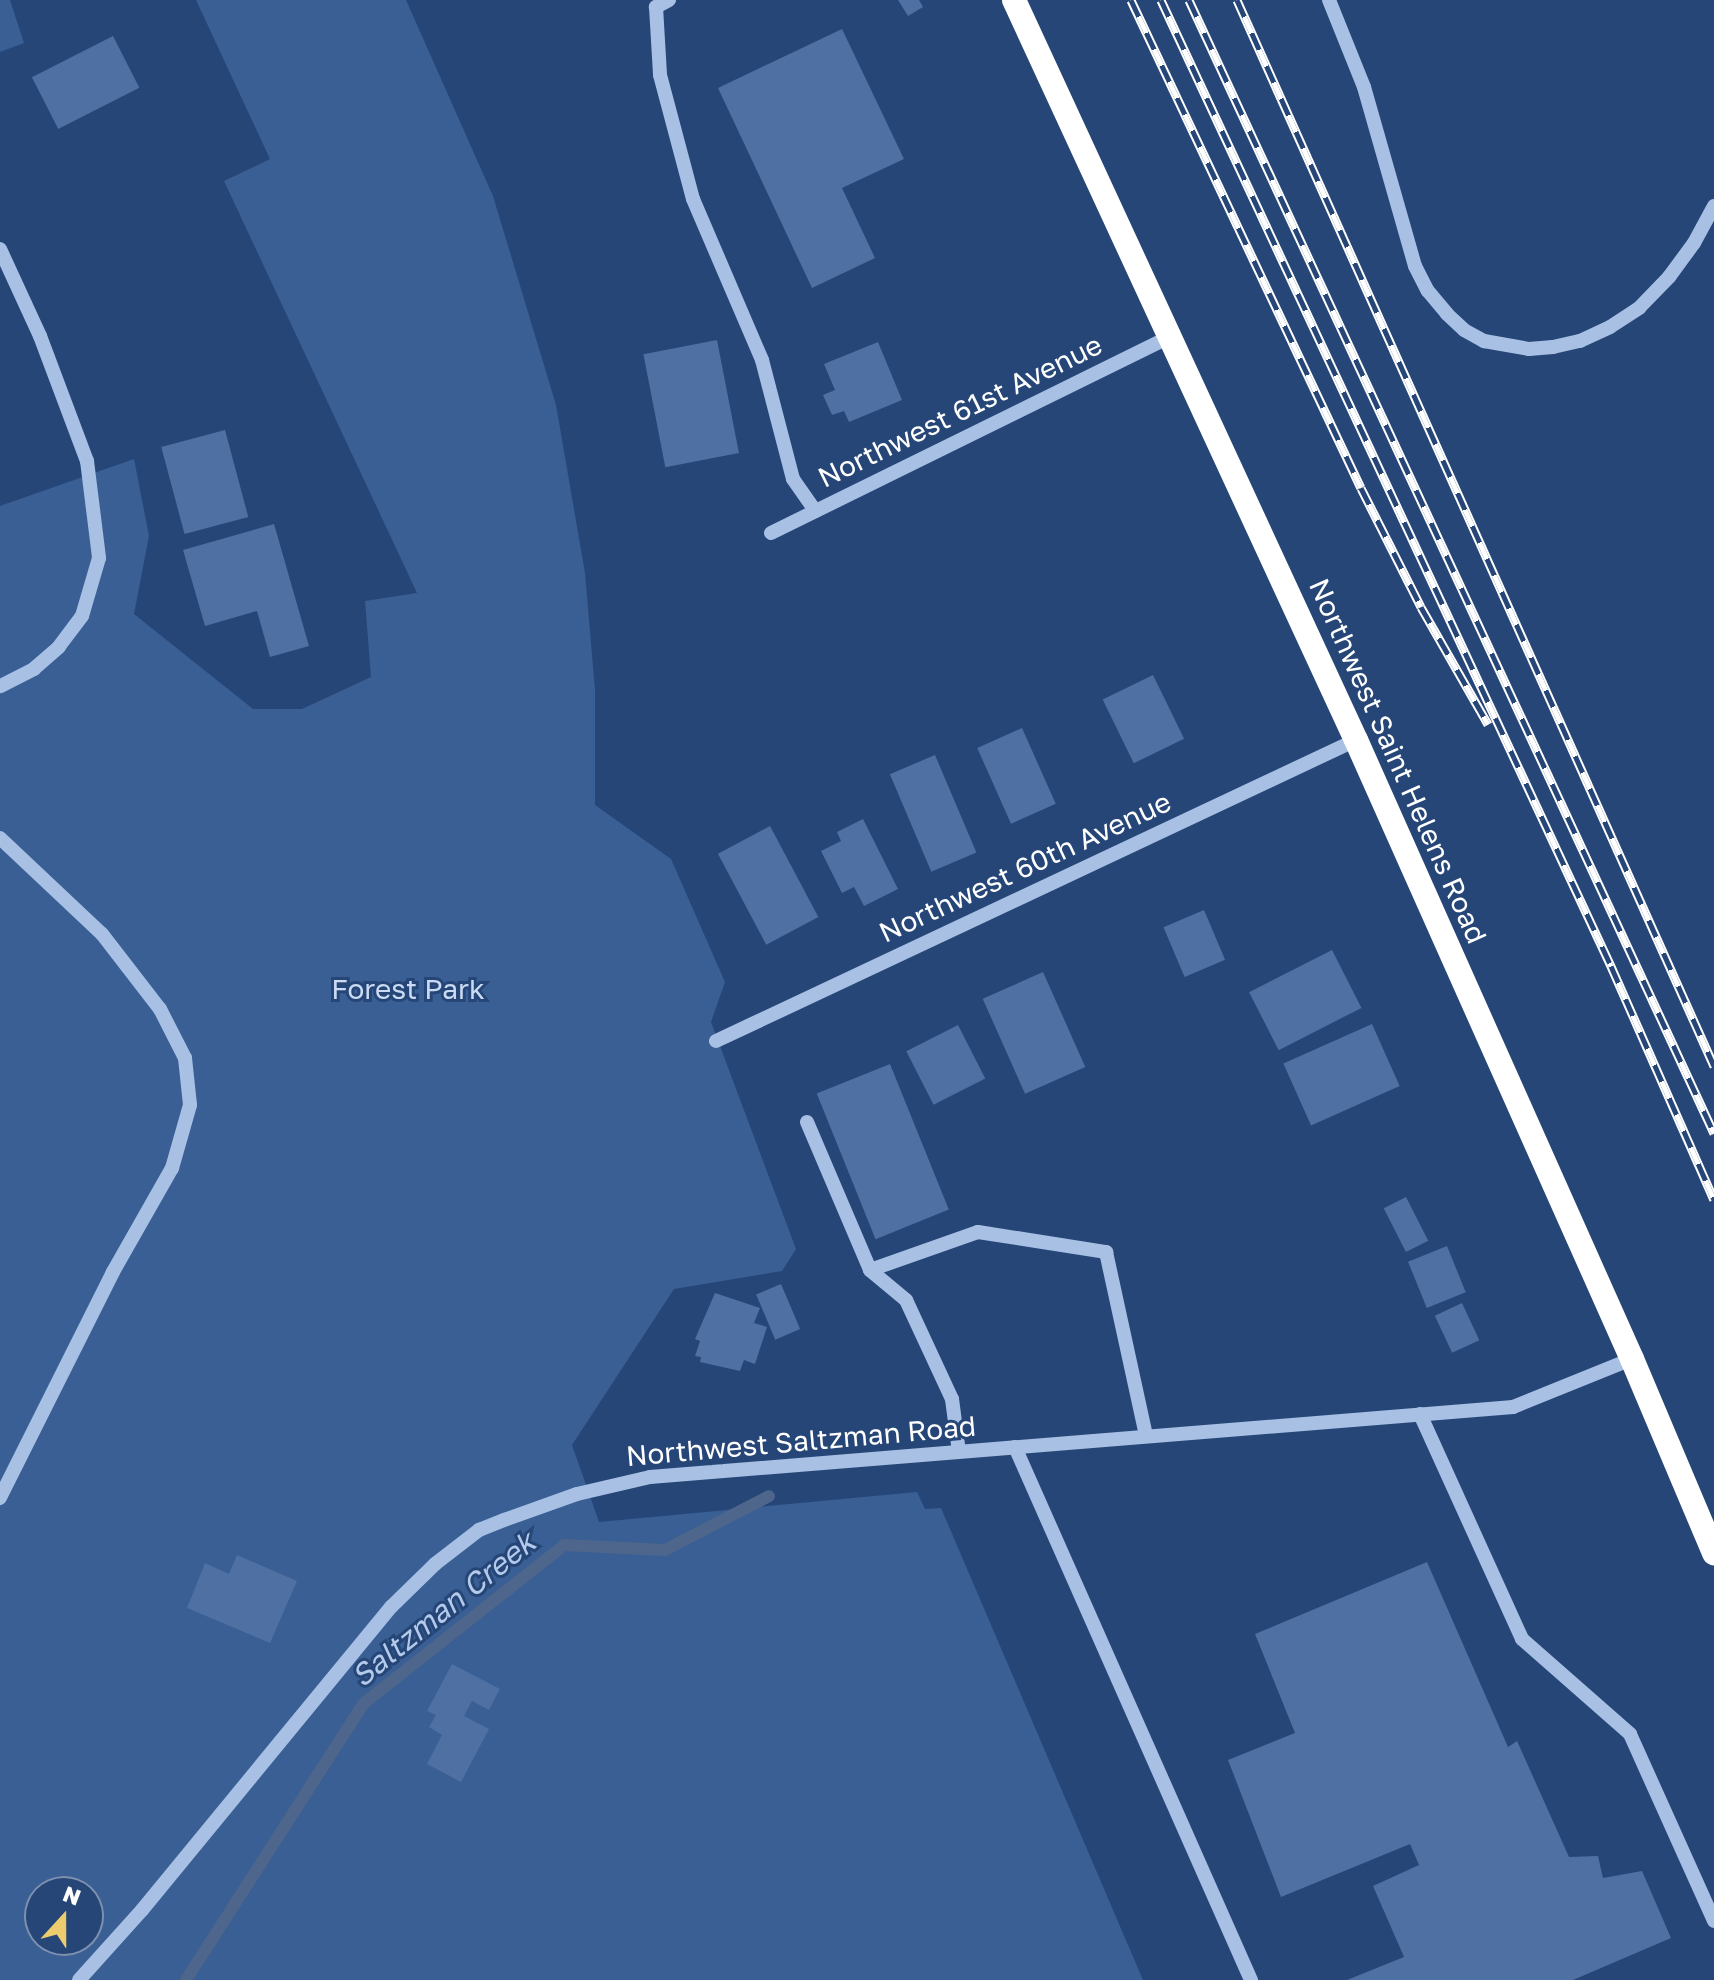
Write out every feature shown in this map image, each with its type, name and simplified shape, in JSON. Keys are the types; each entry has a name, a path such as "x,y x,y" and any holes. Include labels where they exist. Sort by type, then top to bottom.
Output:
{"highway":[{"name":"Northwest Saint Helens Road","path":"1014,0 1172,336 1356,740 1632,1359 1714,1553"}],"street":[{"path":"1329,0 1364,87 1415,266 1428,291 1447,314 1484,341 1516,348 1553,347 1580,341 1610,327 1639,308 1669,277 1694,243 1714,206"},
{"path":"662,3 660,75 693,199 762,360 793,479 815,511"},
{"path":"0,249 40,336 87,461 99,558 82,616 59,647 34,669 0,686"},
{"name":"Northwest 61st Avenue","path":"771,533 1172,336"},
{"name":"Northwest 60th Avenue","path":"716,1041 1356,740"},
{"path":"0,838 102,934 160,1009 185,1058 190,1105 172,1168 113,1272 0,1498"},
{"path":"807,1122 870,1270 906,1300 952,1399 959,1452"},
{"path":"870,1270 978,1232 1106,1252 1146,1436"},
{"name":"Northwest Saltzman Road","path":"79,1980 142,1910 391,1607 435,1564 479,1530 577,1494 650,1477 1513,1407 1632,1359"},
{"path":"1420,1414 1522,1639 1630,1734 1714,1921"},
{"path":"1015,1447 1251,1980"}],"green space":[{"path":"0,0 10,0 24,43 0,52"},
{"name":"Forest Park","path":"196,0 406,0 493,196 556,405 585,573 595,690 595,805 671,859 725,982 711,1022 796,1249 782,1271 674,1289 572,1445 599,1522 917,1492 925,1509 941,1508 1143,1980 0,1980 0,506 134,459 149,536 134,614 253,709 302,709 371,677 365,601 417,593 224,181 270,159"}],"building":[{"path":"898,0 919,0 923,7 908,16"},
{"path":"842,29 904,159 842,188 875,258 812,288 718,88"},
{"path":"113,36 139,88 58,129 32,77"},
{"path":"717,340 739,453 665,467 643,354"},
{"path":"878,342 902,400 849,422 844,411 832,415 823,395 835,390 824,364"},
{"path":"225,430 248,517 185,534 161,447"},
{"path":"274,524 309,646 270,657 257,611 205,626 183,550"},
{"path":"1153,675 1184,739 1134,763 1103,700"},
{"path":"1022,728 1056,804 1011,824 977,748"},
{"path":"935,755 976,853 931,872 890,774"},
{"path":"863,819 898,889 864,906 854,887 842,893 821,851 841,841 837,832"},
{"path":"770,826 818,917 766,945 718,854"},
{"path":"1204,910 1225,960 1185,977 1163,927"},
{"path":"1332,950 1362,1008 1279,1050 1249,992"},
{"path":"1043,972 1085,1067 1025,1094 983,999"},
{"path":"1372,1024 1400,1086 1311,1126 1283,1063"},
{"path":"958,1025 985,1078 934,1105 906,1051"},
{"path":"890,1064 949,1210 876,1239 817,1094"},
{"path":"1406,1197 1428,1241 1406,1252 1384,1208"},
{"path":"1447,1246 1466,1292 1427,1308 1408,1262"},
{"path":"781,1284 800,1329 775,1340 756,1295"},
{"path":"715,1293 760,1308 754,1323 767,1327 755,1364 744,1360 740,1371 700,1362 701,1357 695,1356 700,1341 695,1339"},
{"path":"1462,1303 1479,1340 1452,1353 1435,1316"},
{"path":"237,1555 297,1581 270,1643 187,1608 205,1563 229,1574"},
{"path":"1427,1562 1508,1747 1517,1741 1569,1857 1598,1856 1603,1878 1642,1871 1671,1938 1573,1980 1347,1980 1404,1957 1373,1886 1419,1865 1410,1844 1281,1897 1228,1760 1295,1733 1255,1634"},
{"path":"452,1664 500,1689 489,1710 472,1701 464,1716 489,1729 461,1782 427,1764 442,1735 429,1727 436,1715 427,1711"}],"waterway":[{"name":"Saltzman Creek","path":"186,1980 363,1704 564,1545 665,1550 769,1496"}],"railway":[{"path":"1131,0 1361,488 1421,607 1488,724"},
{"path":"1161,0 1611,966 1714,1199"},
{"path":"1189,0 1714,1133"},
{"path":"1237,0 1714,1066"}]}
